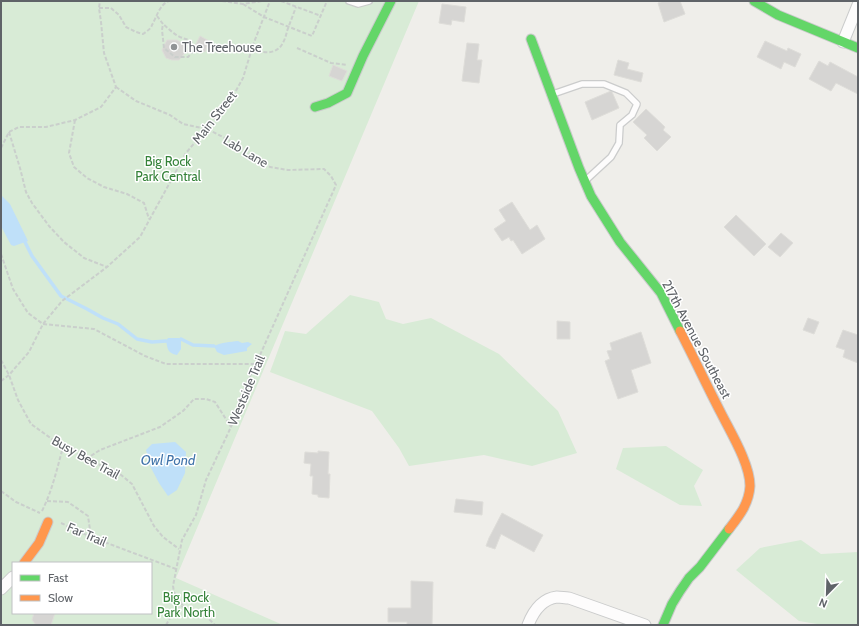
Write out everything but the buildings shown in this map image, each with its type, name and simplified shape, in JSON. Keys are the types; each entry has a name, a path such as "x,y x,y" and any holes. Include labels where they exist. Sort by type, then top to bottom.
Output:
{"street":[{"path":"315,107 328,103 347,93 391,1"},
{"path":"754,1 778,15 858,48"},
{"path":"843,42 858,5"},
{"name":"217th Avenue Southeast","path":"531,39 591,196 620,242 661,293 739,448 748,470 750,493 743,511 700,567 689,578 672,604 663,625"},
{"path":"25,562 39,544 51,521"},
{"path":"1,589 12,578"},
{"path":"528,625 532,615 539,606 548,599 557,597 569,598 645,625"}],"lane":[{"path":"349,1 358,4 369,1"},
{"path":"552,95 582,84 604,84 626,92 637,104 632,115 620,125 619,142 612,157 585,181"}],"path":[{"path":"1,148 9,132 19,126 46,127 75,120 101,107 116,87 104,53 99,8 100,1"},
{"path":"99,8 111,8 119,15 126,27 143,34 152,26 161,8 169,1"},
{"path":"222,1 243,4 262,1"},
{"name":"Main Street","path":"1,381 9,375 29,352 43,324 62,301 107,267 140,237 186,153 233,96 243,78 252,48 270,1"},
{"path":"281,1 321,16"},
{"path":"243,4 264,17 312,36 327,1"},
{"path":"252,48 258,51 272,52 282,45 296,7"},
{"path":"156,16 172,33 183,39 190,40 193,44 194,50 188,57 175,57 164,48 162,30 163,24"},
{"path":"297,48 331,63 359,66"},
{"name":"Lab Lane","path":"116,87 136,101 170,115 183,124 207,129 239,146 254,158 270,167 288,170 324,169 331,176"},
{"path":"75,120 69,153 74,167 87,178 104,187 127,194 144,203 149,219"},
{"path":"9,132 26,192 32,204 64,242 84,258 107,267"},
{"name":"Westside Trail","path":"183,606 174,592 173,586 182,540 196,515 206,480 231,427 243,390 336,185 331,176"},
{"path":"1,254 13,288 28,313 43,324 94,329 145,356 166,364 256,364"},
{"name":"Busy Bee Trail","path":"1,360 9,375 18,400 31,424 62,447 86,459 114,470 132,484 154,526 162,537 180,549"},
{"path":"86,459 100,450 160,427 183,411 194,399 206,399 215,402 231,427"},
{"path":"1,491 16,502 40,513 47,501 56,474 62,447"},
{"path":"47,501 68,502 88,516 91,537"},
{"name":"Far Trail","path":"51,521 176,569"},
{"path":"166,625 172,615 183,606 204,615 215,625"}],"green space":[{"name":"Big Rock Park Central","path":"1,1 419,1 176,578 283,625 1,625"},
{"path":"350,295 379,302 386,319 403,324 431,318 499,354 558,411 577,453 532,466 484,455 409,466 399,448 372,411 270,372 285,331 306,334"},
{"path":"666,446 703,470 694,486 702,506 680,505 616,469 623,448"},
{"path":"801,540 821,554 858,552 858,625 823,625 799,621 736,570 760,548"}],"water":[{"path":"1,195 10,204 28,241 14,246 11,245 1,226"},
{"path":"168,338 181,339 181,349 177,355 168,350 166,341"},
{"path":"238,341 252,344 247,348 247,351 224,355 217,352 214,346 223,343"},
{"name":"Owl Pond","path":"175,442 186,452 185,473 177,490 168,496 150,466 146,450 152,444"}],"waterway":[{"path":"25,242 32,256 61,296 103,318 118,324 137,339 152,342 166,341"},
{"path":"181,339 193,345 214,346"}],"traffic: fast":[{"path":"315,107 328,103 347,93 363,56 391,1"},
{"path":"754,1 778,15 858,48"},
{"path":"531,39 579,168 591,196 620,242 661,293 680,331"},
{"path":"663,625 672,604 680,591 729,529"}],"traffic: slow":[{"path":"680,331 747,468 750,486 748,498 740,514 729,529"},
{"path":"25,562 39,543 48,522"}],"place":[{"name":"The Treehouse","path":"174,47"}],"park label":[{"name":"Big Rock Park North","path":"186,604"}]}
